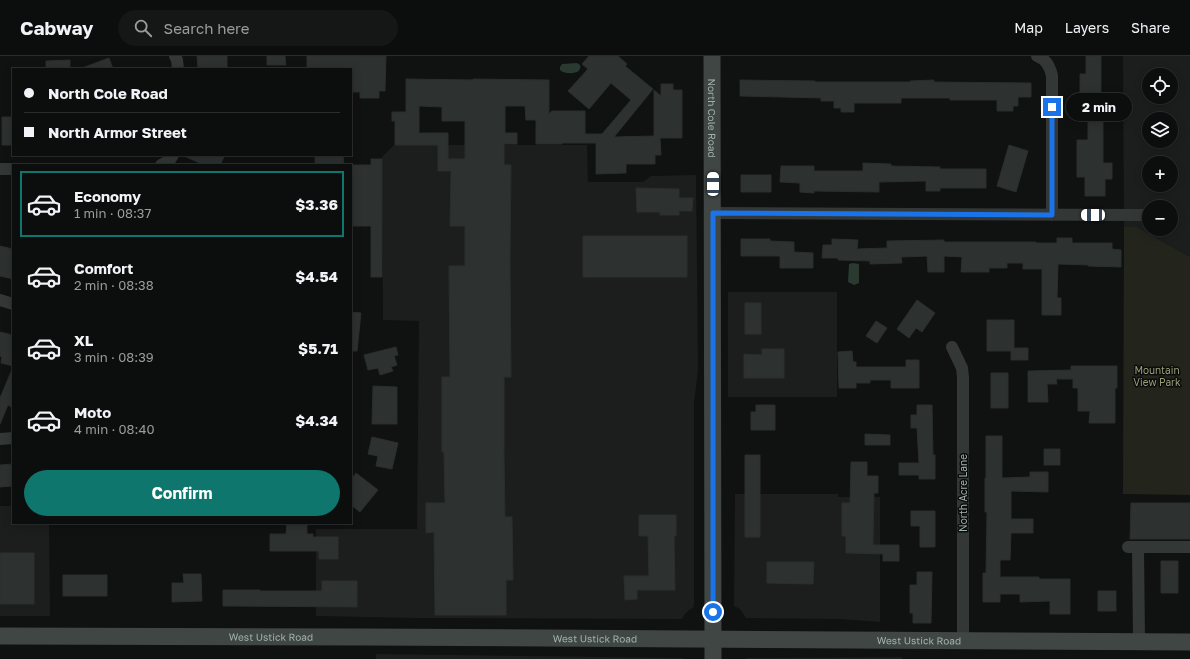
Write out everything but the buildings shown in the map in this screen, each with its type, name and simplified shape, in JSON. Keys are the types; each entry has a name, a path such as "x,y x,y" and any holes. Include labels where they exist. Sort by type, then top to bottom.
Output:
{"main road":[{"name":"North Cole Road","path":"712,56 713,659"},
{"name":"West Ustick Road","path":"0,636 1190,642"}],"street":[{"path":"175,56 178,60 178,68"},
{"path":"1041,59 1051,69 1052,76 1052,215"},
{"path":"164,164 170,160 172,156"},
{"path":"0,169 12,169"},
{"path":"713,213 1142,215"},
{"path":"0,300 12,304"},
{"name":"North Acre Lane","path":"952,347 962,368 964,377 962,640"},
{"path":"0,439 12,438"},
{"path":"1139,641 1133,548 1190,547"}],"shaded area":[{"path":"1123,56 1190,56 1190,257 1153,236 1178,236 1178,200 1142,200 1142,230 1137,227 1124,227"},
{"path":"577,63 580,65 579,71 566,73 560,70 562,64"},
{"path":"394,145 587,145 588,182 643,182 651,176 696,175 698,370 694,403 694,604 693,608 684,615 682,619 316,616 316,529 417,529 419,321 383,320 382,157"},
{"path":"849,264 859,264 859,283 854,285 848,282"},
{"path":"728,292 837,292 837,397 728,397"},
{"path":"735,494 838,494 838,497 880,497 880,622 840,619 746,618 740,609 734,606"},
{"path":"0,506 12,506 12,524 49,524 50,616 0,616"},
{"path":"376,654 682,658 683,659 376,659"},
{"path":"902,657 902,659 746,659 747,658"}],"green space":[{"name":"Mountain View Park","path":"1124,227 1137,227 1142,230 1142,236 1153,236 1190,257 1190,495 1123,494"}],"route":[{"path":"713,612 713,213 1052,215 1052,107"}]}
